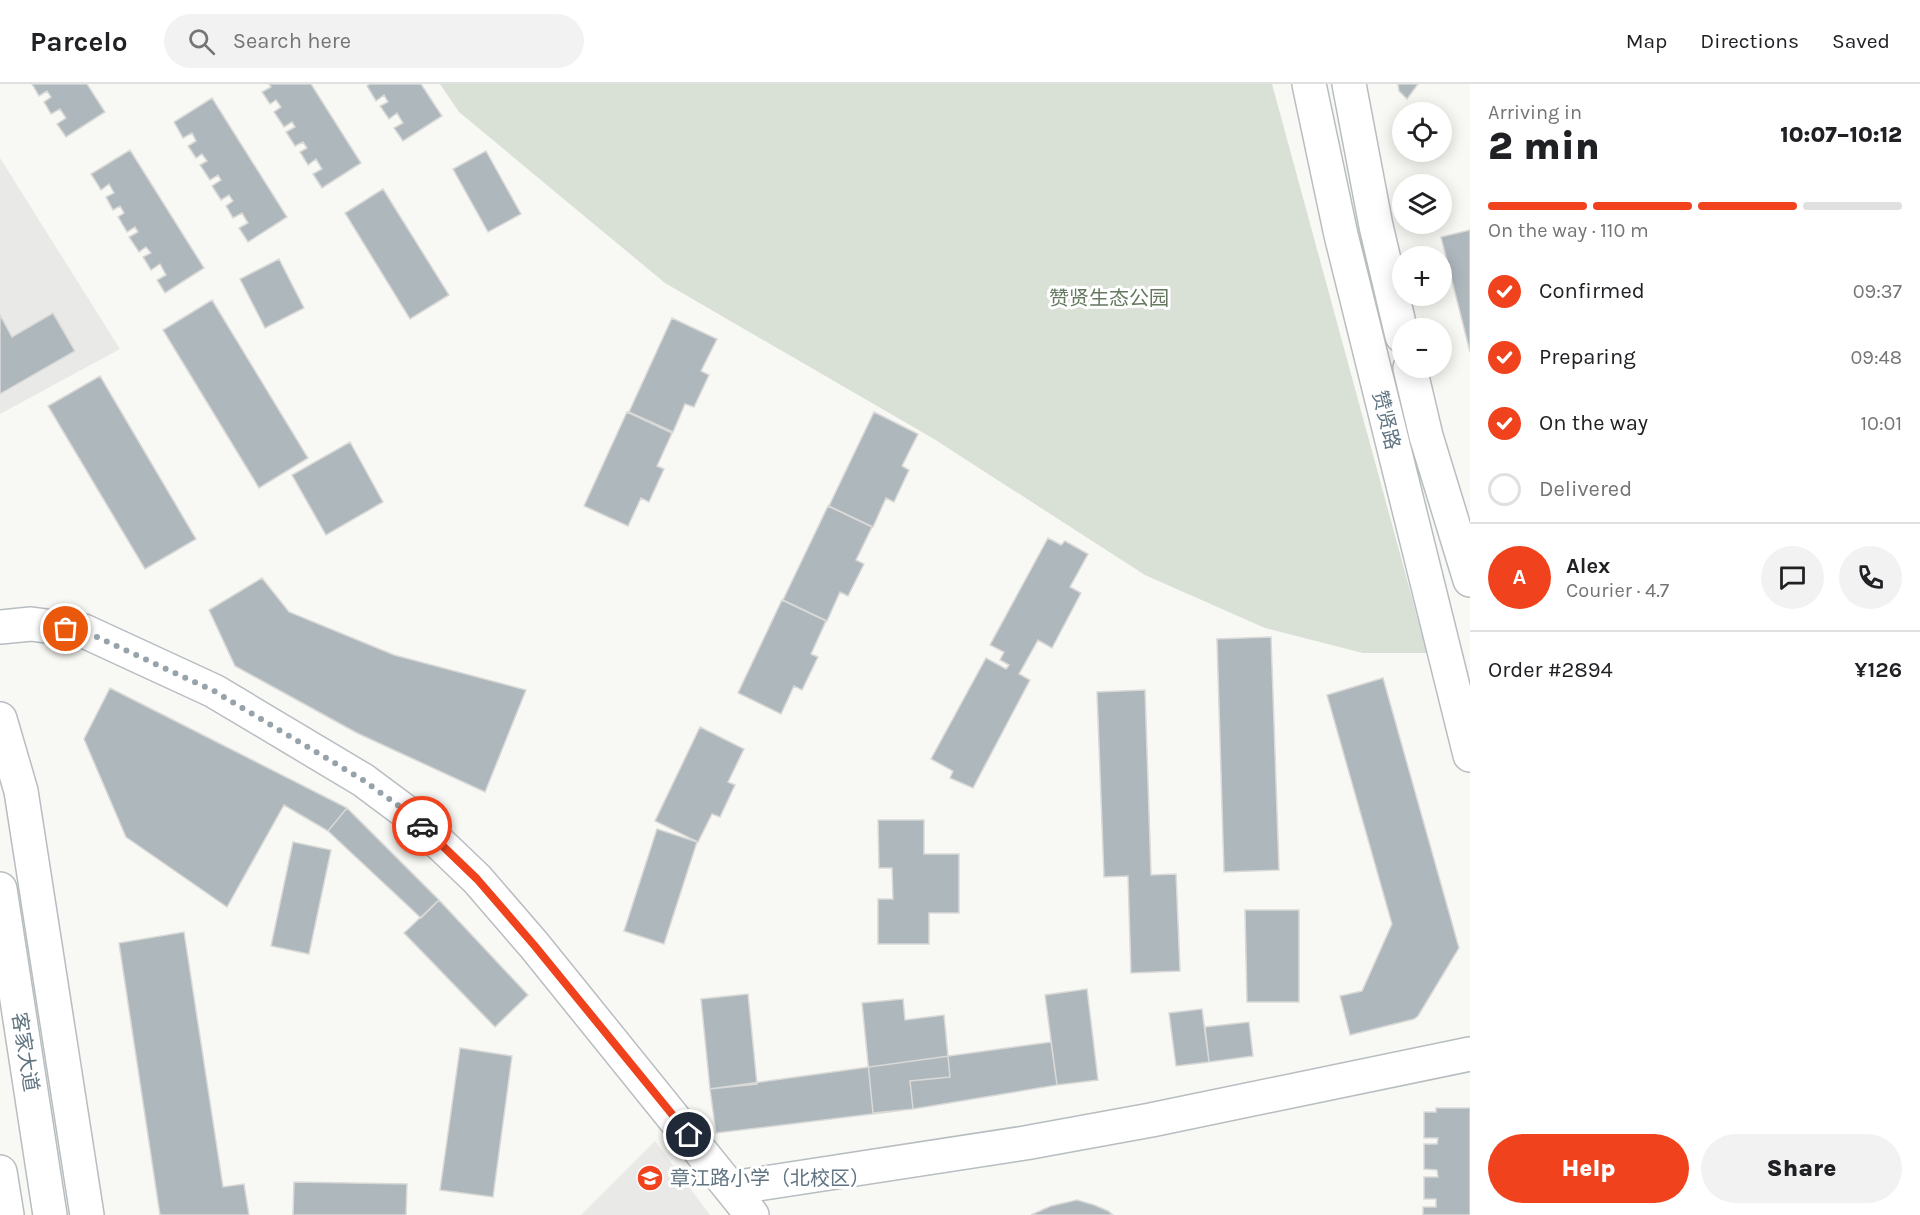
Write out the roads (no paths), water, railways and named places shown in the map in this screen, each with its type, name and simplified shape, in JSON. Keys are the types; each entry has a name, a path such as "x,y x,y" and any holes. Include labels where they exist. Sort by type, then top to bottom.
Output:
{"street":[{"name":"赞贤路","path":"1309,84 1341,236 1470,755"},
{"path":"1349,84 1376,226 1398,318"},
{"name":"赞贤路","path":"1412,378 1426,436 1470,580"},
{"path":"0,627 31,624 84,631 214,691 363,780 410,814 477,879 527,937 752,1215"},
{"path":"0,718 21,791 87,1215"},
{"name":"客家大道","path":"0,889 50,1215"},
{"path":"732,1188 1025,1143 1151,1120 1470,1054"},
{"path":"0,1172 7,1215"}],"place":[{"name":"章江路小学（北校区）","path":"650,1178"}],"park label":[{"name":"赞贤生态公园","path":"1109,298"}]}
